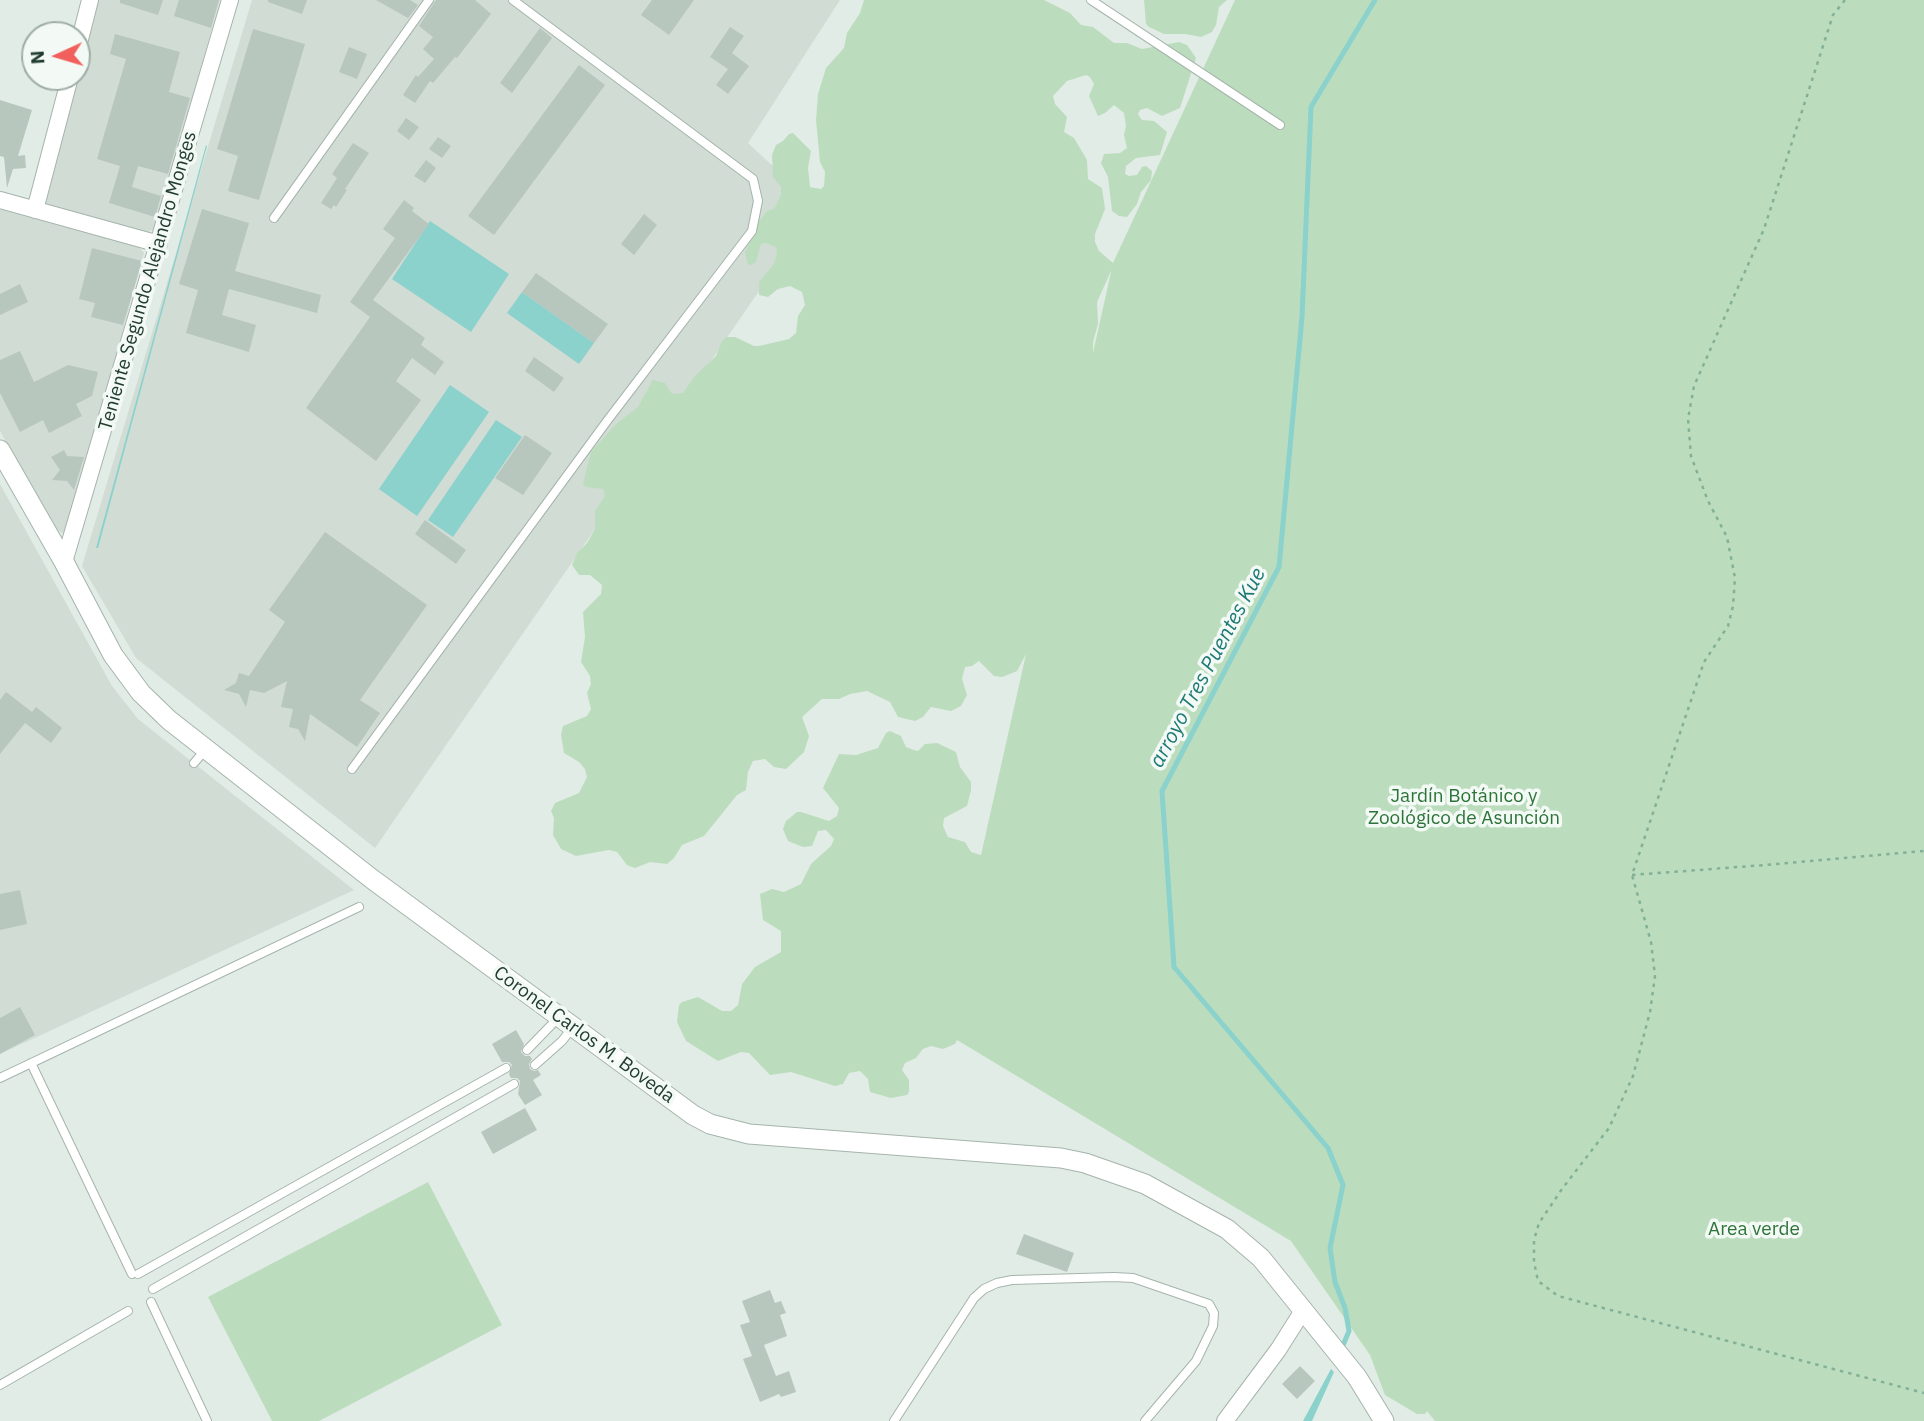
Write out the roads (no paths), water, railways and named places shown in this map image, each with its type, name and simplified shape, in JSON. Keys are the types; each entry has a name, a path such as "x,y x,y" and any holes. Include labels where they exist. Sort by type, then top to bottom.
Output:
{"street":[{"path":"85,21 90,0"},
{"name":"Teniente Segundo Alejandro Monges","path":"64,562 230,0"},
{"path":"35,210 66,91"},
{"path":"0,200 159,244"},
{"name":"Coronel Carlos M. Boveda","path":"0,450 113,655 141,693 200,756 373,879 692,1115 728,1130 750,1134 1061,1158 1085,1163 1145,1184 1227,1229 1261,1258 1357,1377 1384,1421"},
{"path":"1225,1421 1278,1350 1304,1309"}],"lane":[{"path":"274,218 429,0"},
{"path":"352,769 607,421 752,230 758,201 753,180 513,0"},
{"path":"1091,0 1280,125"},
{"path":"0,1078 359,907"},
{"path":"527,1050 566,1022"},
{"path":"535,1065 562,1041 566,1022"},
{"path":"31,1063 135,1274 506,1068"},
{"path":"153,1289 514,1084"},
{"path":"894,1421 974,1298 984,1289 1012,1280 1115,1277 1133,1278 1209,1304 1214,1313 1213,1326 1196,1361 1145,1421"},
{"path":"151,1302 208,1421"},
{"path":"0,1385 128,1311"}],"water":[{"path":"206,145 98,548 96,548"},
{"path":"430,221 509,274 471,332 392,279"},
{"path":"522,292 594,343 579,364 507,313"},
{"path":"450,385 489,412 417,516 379,489"},
{"path":"496,420 522,437 453,537 428,520"},
{"path":"1331,1369 1334,1372 1312,1421 1303,1421"}],"waterway":[{"name":"arroyo Tres Puentes Kue","path":"1341,1350 1349,1331 1345,1308 1335,1282 1330,1248 1343,1185 1328,1148 1174,967 1162,791 1279,567 1302,317 1311,107 1375,0"}],"park label":[{"name":"Jardín Botánico y Zoológico de Asunción","path":"1464,808"},
{"name":"Area verde","path":"1754,1230"}]}
